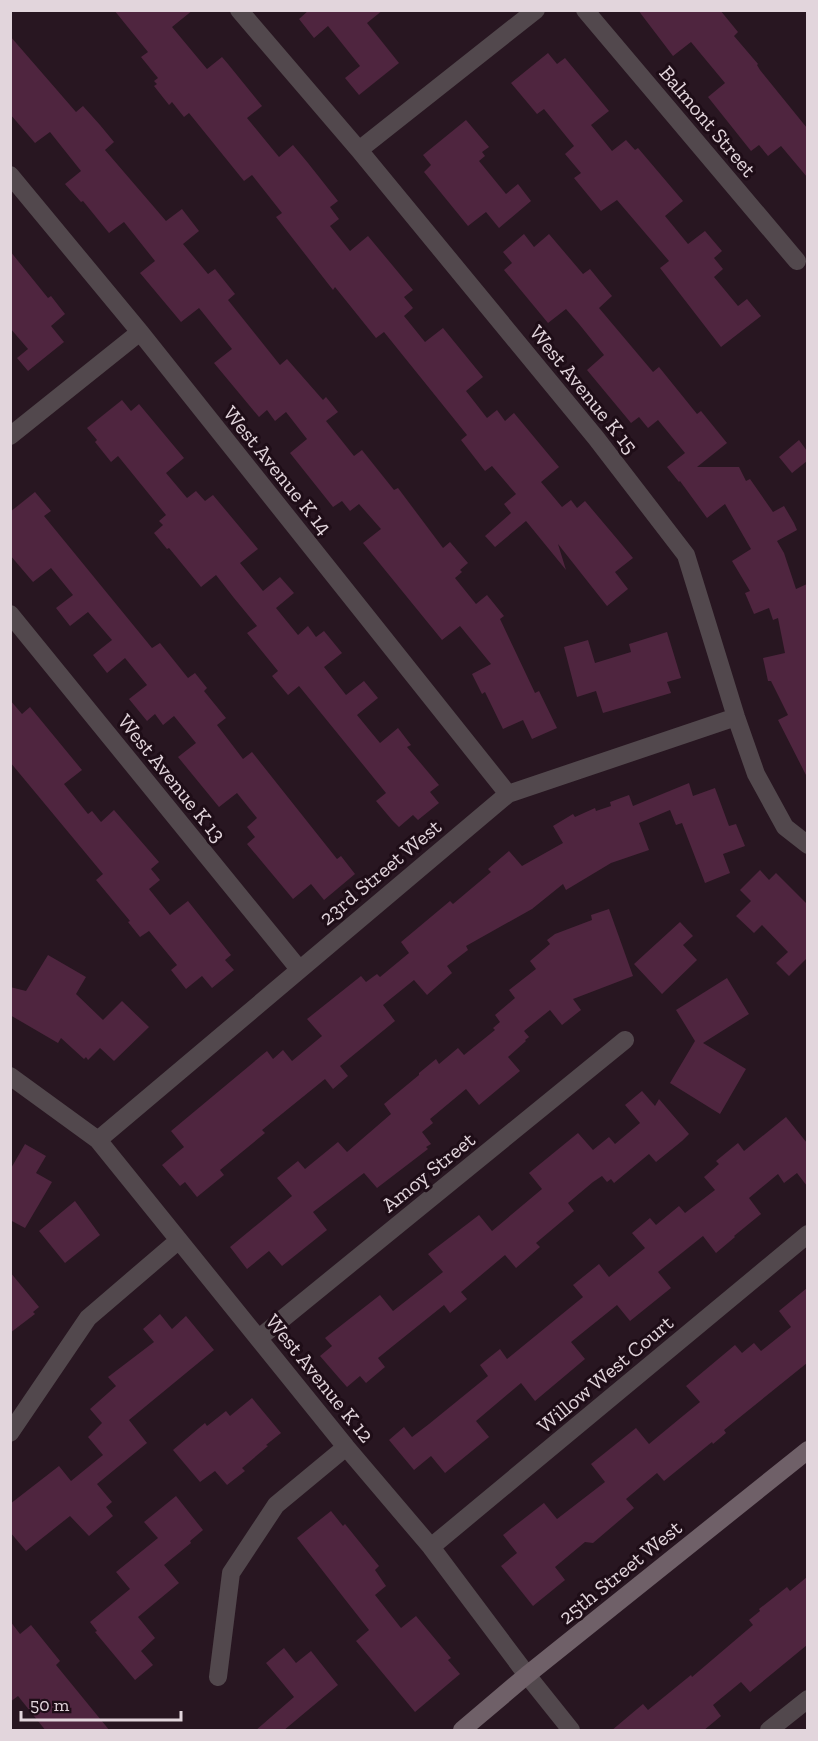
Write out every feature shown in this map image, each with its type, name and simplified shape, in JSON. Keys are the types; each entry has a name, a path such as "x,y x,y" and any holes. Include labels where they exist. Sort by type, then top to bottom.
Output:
{"street":[{"name":"West Avenue K 15","path":"240,10 360,150 596,438 686,555 756,774 786,827 807,845"},
{"path":"360,150 536,10"},
{"name":"Balmont Street","path":"585,10 797,261"},
{"name":"West Avenue K 14","path":"10,175 140,332 508,794"},
{"path":"10,436 140,332"},
{"name":"West Avenue K 13","path":"10,614 300,969"},
{"name":"23rd Street West","path":"98,1140 508,794 736,717"},
{"name":"Amoy Street","path":"259,1338 624,1041"},
{"name":"West Avenue K 12","path":"10,1076 98,1140 346,1447 431,1547 571,1731"},
{"name":"Willow West Court","path":"431,1547 807,1234"},
{"path":"10,1433 88,1318 179,1240"},
{"path":"218,1677 231,1573 276,1505 346,1447"},
{"name":"25th Street West","path":"462,1731 527,1675 807,1450"},
{"path":"769,1731 807,1699"}],"building":[{"path":"114,10 193,10 172,27 207,69 222,57 228,64 262,106 247,118 279,157 293,145 308,163 338,201 330,207 339,219 330,226 350,251 368,236 413,290 404,297 413,308 404,316 425,342 443,328 483,377 466,391 487,418 497,410 505,421 514,413 559,467 541,482 562,507 571,500 577,508 585,501 633,558 615,572 628,589 607,606 558,544 566,570 526,521 495,547 485,536 511,513 504,504 516,494 492,466 485,471 461,440 467,435 384,332 376,338 335,287 333,290 276,217 282,213 252,175 244,181 189,113 184,117 172,102 169,105 154,86 157,84 154,81 158,78 141,57 148,52"},
{"path":"309,10 383,10 367,23 399,63 359,95 345,78 360,66 328,26 314,38 299,19"},
{"path":"638,10 720,10 738,32 734,36 807,128 807,177 781,146 768,156 759,145 751,151 708,97 725,83 691,42 673,56"},
{"path":"10,36 76,112 83,106 100,125 114,142 105,150 166,221 182,209 199,231 183,244 208,274 215,269 235,294 228,300 280,365 287,359 323,400 326,397 338,412 326,421 354,456 362,450 394,490 398,488 443,548 450,542 468,563 455,578 476,604 487,595 504,616 500,619 535,693 539,691 557,728 532,739 523,720 503,729 485,692 482,694 472,674 491,664 460,626 442,640 363,543 381,529 359,504 350,511 342,501 333,507 290,453 307,439 286,412 275,421 267,410 259,417 214,363 232,349 199,308 181,322 140,273 155,261 124,222 109,233 83,201 81,202 65,184 81,171 50,132 35,143 10,114"},
{"path":"548,53 557,64 565,58 609,111 591,125 612,151 626,140 635,150 638,148 683,201 665,216 688,244 705,231 722,251 714,258 723,269 714,277 738,306 747,299 761,316 721,347 660,268 669,261 617,200 601,211 574,178 581,173 565,154 574,146 544,109 537,114 511,83"},
{"path":"466,120 489,147 482,152 485,156 479,161 506,194 518,184 531,201 499,228 486,212 468,226 424,172 431,165 423,155"},
{"path":"524,234 534,247 549,234 583,274 590,269 612,296 599,308 653,372 659,367 697,414 701,411 727,443 697,467 739,467 746,481 750,479 773,512 784,506 794,523 797,530 777,541 784,553 796,589 807,584 807,777 778,720 788,715 771,681 768,681 763,658 785,653 778,618 773,620 769,608 754,614 745,593 750,591 732,561 751,549 725,504 707,518 667,467 685,453 658,420 648,428 639,417 631,423 587,370 604,355 566,309 548,323 504,270 512,263 503,252"},
{"path":"10,251 48,298 51,296 65,314 51,326 64,342 28,371 17,358 28,349 10,328"},
{"path":"122,400 131,411 139,404 184,458 166,473 187,498 196,491 205,501 213,495 258,549 240,563 263,591 280,577 294,593 276,608 298,635 308,626 316,637 324,631 342,653 324,667 346,695 364,681 378,698 357,715 380,743 398,728 411,745 407,747 439,785 430,792 439,803 418,820 413,815 399,827 392,820 376,801 386,793 299,686 288,695 272,676 278,671 247,633 257,626 216,575 201,587 154,533 163,525 159,521 166,515 118,456 111,462 87,428"},
{"path":"799,440 807,451 807,461 792,473 779,457"},
{"path":"35,492 51,511 44,516 152,648 160,643 188,678 195,673 207,688 204,691 226,718 217,725 243,759 252,752 337,859 341,856 355,874 324,900 311,884 293,899 247,844 255,837 247,827 257,818 237,793 219,807 178,757 196,743 174,716 163,725 155,714 147,721 129,699 147,685 125,658 107,673 93,655 112,640 88,612 70,626 56,608 73,595 51,568 33,582 10,555 10,512"},
{"path":"667,632 681,678 667,682 671,693 603,713 596,691 577,697 564,647 588,640 595,663 631,652 629,644"},
{"path":"10,700 22,714 30,707 82,770 64,784 88,814 92,811 101,822 114,810 159,862 151,869 160,880 149,889 170,915 188,901 231,955 225,960 234,970 212,988 202,976 186,989 171,970 177,965 149,931 140,937 128,922 130,921 96,880 103,874 10,762"},
{"path":"689,783 693,796 715,788 729,826 736,824 745,846 723,854 730,873 705,883 682,823 676,825 670,810 639,823 649,850 611,863 566,890 563,884 532,909 466,946 468,950 447,966 452,973 427,995 414,980 383,1005 395,1021 340,1066 348,1076 333,1089 325,1079 262,1130 265,1133 220,1170 224,1175 197,1197 185,1182 180,1186 162,1165 184,1147 171,1131 267,1051 273,1059 283,1050 292,1061 322,1036 307,1019 361,976 366,982 377,974 380,977 409,953 401,942 450,901 453,904 491,872 488,869 509,851 522,866 563,843 553,826 573,814 575,817 595,808 596,811 611,806 610,802 629,795 633,806"},
{"path":"760,870 769,880 776,873 807,904 807,958 789,976 776,963 788,952 762,925 754,933 736,916 751,901 740,890"},
{"path":"609,909 633,976 573,999 581,1010 562,1025 550,1010 524,1031 529,1037 508,1057 520,1071 479,1105 466,1089 430,1119 433,1123 422,1132 431,1144 426,1147 428,1149 377,1188 364,1173 313,1212 327,1230 282,1266 269,1251 247,1269 230,1247 292,1196 277,1178 298,1161 305,1169 338,1142 347,1152 391,1114 384,1104 419,1073 436,1059 439,1064 458,1048 464,1055 495,1030 493,1028 500,1022 495,1015 515,998 509,990 536,969 530,961 550,944 547,940 555,934 592,920 591,915"},
{"path":"680,922 693,936 683,945 697,960 662,994 634,964"},
{"path":"48,955 86,977 76,994 103,1020 122,1001 149,1027 114,1061 100,1048 88,1060 86,1057 84,1059 61,1038 58,1043 10,1015 10,987 26,991"},
{"path":"727,978 749,1014 703,1043 746,1069 720,1114 670,1083 695,1041 676,1010"},
{"path":"642,1091 655,1106 659,1099 689,1134 656,1162 649,1154 614,1183 611,1179 607,1182 602,1176 593,1182 568,1203 574,1211 536,1243 540,1247 516,1268 505,1255 461,1292 467,1299 450,1313 444,1305 378,1358 385,1367 366,1383 360,1376 347,1387 320,1356 332,1346 325,1338 380,1295 393,1311 443,1272 428,1254 479,1215 492,1231 542,1189 529,1173 578,1133 593,1150 609,1137 615,1144 640,1123 625,1105"},
{"path":"786,1117 807,1143 807,1186 797,1173 784,1183 778,1174 749,1198 761,1214 716,1253 703,1236 658,1272 671,1288 630,1321 617,1305 571,1342 585,1359 535,1401 521,1383 476,1421 489,1437 445,1473 431,1456 414,1470 389,1440 404,1427 412,1437 488,1376 480,1365 500,1349 507,1359 583,1297 573,1285 599,1264 609,1277 645,1248 632,1233 650,1218 656,1225 679,1206 685,1213 715,1190 704,1177 719,1164 716,1161 738,1143 744,1151"},
{"path":"25,1144 46,1156 36,1173 52,1182 25,1228 10,1220 10,1170"},
{"path":"75,1201 100,1235 65,1263 39,1231"},
{"path":"10,1272 39,1307 33,1312 35,1314 10,1333"},
{"path":"807,1288 807,1363 724,1430 726,1433 713,1444 712,1442 664,1481 657,1473 626,1499 634,1508 593,1543 585,1542 555,1567 565,1580 533,1606 501,1566 517,1553 503,1535 544,1503 557,1519 605,1482 591,1464 636,1428 649,1444 700,1402 686,1386 735,1345 742,1353 754,1343 761,1351 791,1327 779,1311"},
{"path":"160,1314 172,1329 186,1316 214,1350 129,1420 147,1443 97,1484 112,1502 106,1507 113,1516 89,1536 70,1516 26,1551 10,1532 10,1504 59,1466 71,1481 103,1455 88,1437 102,1423 90,1409 116,1386 108,1377 154,1342 143,1329"},
{"path":"252,1398 281,1433 242,1468 245,1471 227,1485 215,1471 200,1482 173,1450 205,1423 207,1426 226,1411 230,1416"},
{"path":"176,1496 203,1530 164,1565 179,1583 138,1617 155,1638 141,1651 153,1665 135,1680 95,1632 97,1631 90,1622 130,1589 116,1572 158,1538 144,1522"},
{"path":"331,1511 343,1526 345,1524 379,1566 375,1570 386,1586 375,1595 401,1628 416,1616 451,1658 448,1660 460,1674 415,1712 356,1641 369,1630 297,1538"},
{"path":"807,1577 807,1645 750,1692 741,1682 713,1705 721,1716 703,1731 611,1731 643,1704 648,1710 691,1675 692,1677 753,1625 749,1620 760,1611 759,1609 787,1587 790,1591"},
{"path":"10,1621 20,1634 31,1625 60,1661 56,1665 110,1731 46,1731 18,1696 10,1702"},
{"path":"284,1648 296,1663 311,1651 338,1685 283,1731 255,1731 294,1697 266,1663"}]}
